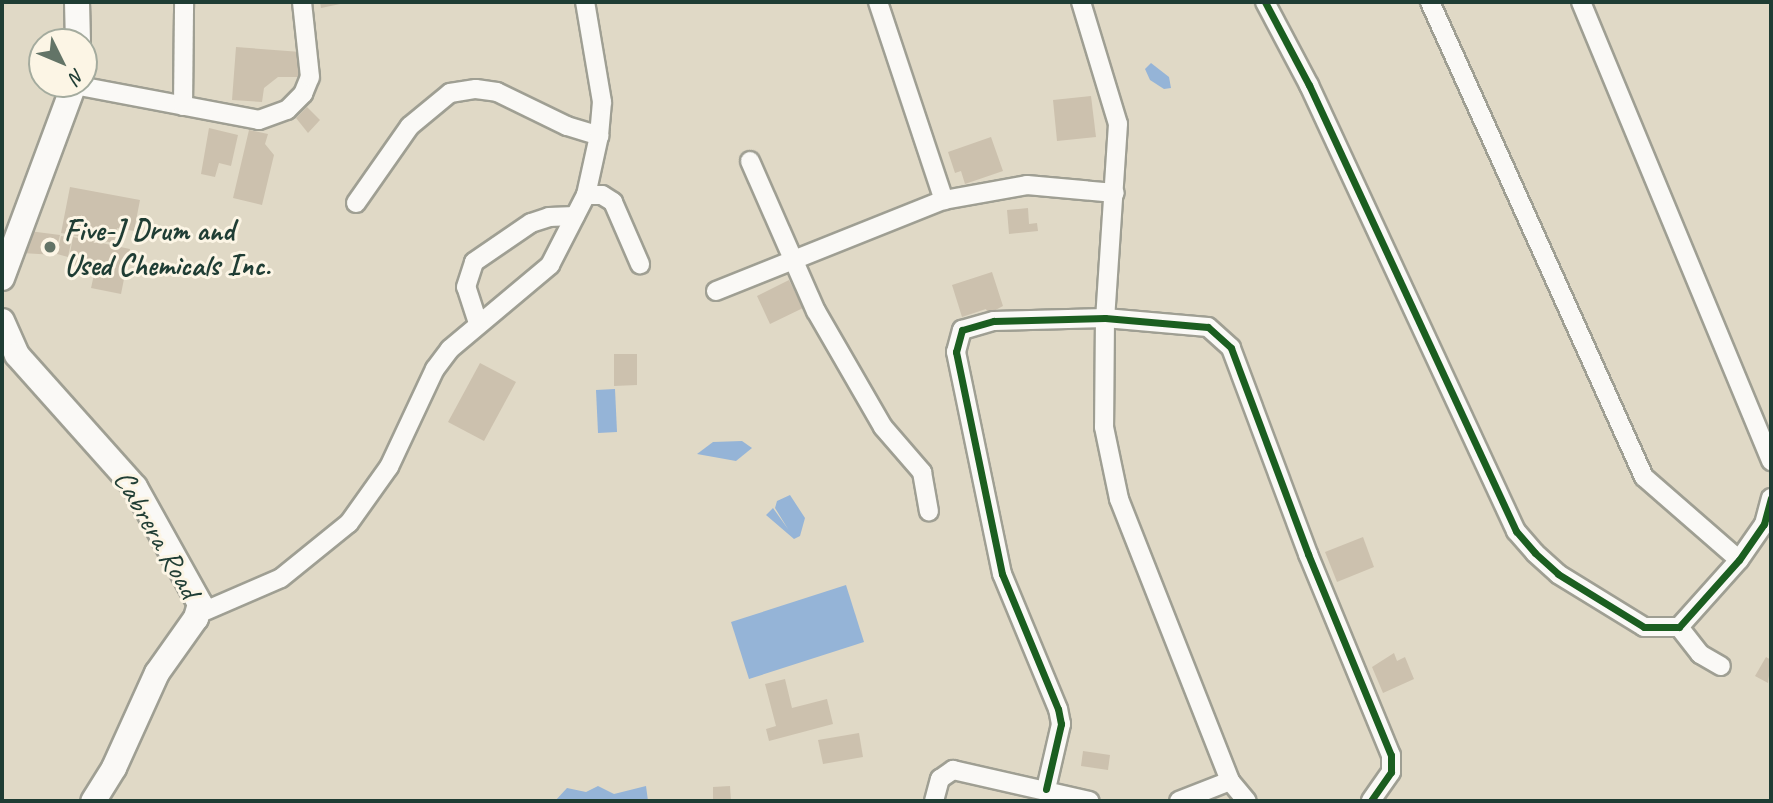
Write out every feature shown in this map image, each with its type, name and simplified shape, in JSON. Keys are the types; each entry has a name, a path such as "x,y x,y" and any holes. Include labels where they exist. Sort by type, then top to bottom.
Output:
{"main road":[{"path":"77,2 78,28"},
{"path":"2,278 69,98"},
{"name":"Cabrera Road","path":"2,321 17,355 135,487 199,597 198,614 154,678 114,768 93,801"}],"street":[{"path":"183,106 184,2"},
{"path":"98,90 259,120 287,110 303,94 310,77 302,2"},
{"path":"198,614 281,578 349,523 388,467 435,369 478,323 550,265 586,195 599,136 601,102 585,2"},
{"path":"878,2 944,200"},
{"path":"1081,2 1118,124 1105,318 1104,427 1119,499 1230,780 1247,801"},
{"path":"1265,2 1309,85 1516,531 1558,574 1644,627 1679,627 1739,560 1764,524 1771,498"},
{"path":"1430,2 1644,477 1739,560"},
{"path":"1581,2 1771,461"},
{"path":"356,203 410,126 450,93 476,89 497,92 567,126 599,136"},
{"path":"750,161 789,259 883,427 922,472 929,511"},
{"path":"716,291 789,259 944,200 1027,186 1115,193"},
{"path":"586,195 602,195 613,202 640,264"},
{"path":"478,323 466,286 474,262 531,223 575,216"},
{"path":"1046,789 1060,717 1002,574 956,352 962,330 994,321 1105,318 1208,327 1231,348 1308,554 1391,755 1391,772 1371,801"},
{"path":"1679,627 1700,654 1721,666"},
{"path":"934,801 940,779 954,770 1090,801"},
{"path":"1178,801 1230,780"}],"water":[{"path":"1151,63 1169,77 1171,88 1164,89 1150,80 1145,69"},
{"path":"615,389 617,432 598,433 596,390"},
{"path":"742,441 752,448 736,461 697,454 713,442"},
{"path":"790,495 805,518 800,536 794,539 766,515 773,508 788,529 775,508 777,501"},
{"path":"846,585 864,642 749,679 731,622"},
{"path":"598,786 614,794 646,786 648,801 555,801 567,788 586,792"}],"building":[{"path":"320,2 345,2 345,3 321,8"},
{"path":"236,47 301,52 299,77 278,77 264,88 262,102 232,100"},
{"path":"1091,96 1096,137 1057,141 1053,100"},
{"path":"307,107 320,120 308,133 296,118"},
{"path":"209,128 238,135 231,166 219,163 215,177 201,174"},
{"path":"249,130 268,134 265,144 274,155 262,205 233,198"},
{"path":"991,137 1003,171 965,184 961,171 955,173 948,152"},
{"path":"70,187 140,200 134,231 117,228 114,243 61,233"},
{"path":"1028,208 1029,224 1037,223 1038,231 1009,234 1007,210"},
{"path":"29,231 60,235 55,255 22,253"},
{"path":"61,236 72,238 68,257 57,254"},
{"path":"73,237 130,249 121,294 91,288 95,270 68,264"},
{"path":"992,272 1003,306 988,314 986,309 962,317 952,285"},
{"path":"789,280 803,308 770,324 757,296"},
{"path":"614,354 637,354 637,385 614,386"},
{"path":"480,363 516,382 484,441 448,422"},
{"path":"1363,537 1374,567 1337,582 1325,552"},
{"path":"1394,653 1397,661 1405,657 1414,679 1383,693 1372,667"},
{"path":"1766,657 1771,660 1768,683 1755,676"},
{"path":"785,679 792,708 827,699 833,724 769,741 766,729 776,726 765,684"},
{"path":"859,733 863,757 823,764 818,740"},
{"path":"1083,751 1110,755 1108,770 1081,766"},
{"path":"730,786 731,801 713,801 713,787"}],"cycle path":[{"path":"1265,2 1309,85 1516,531 1535,553 1558,574 1644,627 1679,627 1739,560 1764,524 1771,498"},
{"path":"1046,789 1061,724 1058,709 1002,574 956,352 962,330 994,321 1105,318 1208,327 1231,348 1308,554 1391,755 1391,772 1371,801"}],"place":[{"name":"Five-J Drum and Used Chemicals Inc.","path":"50,247"}]}
